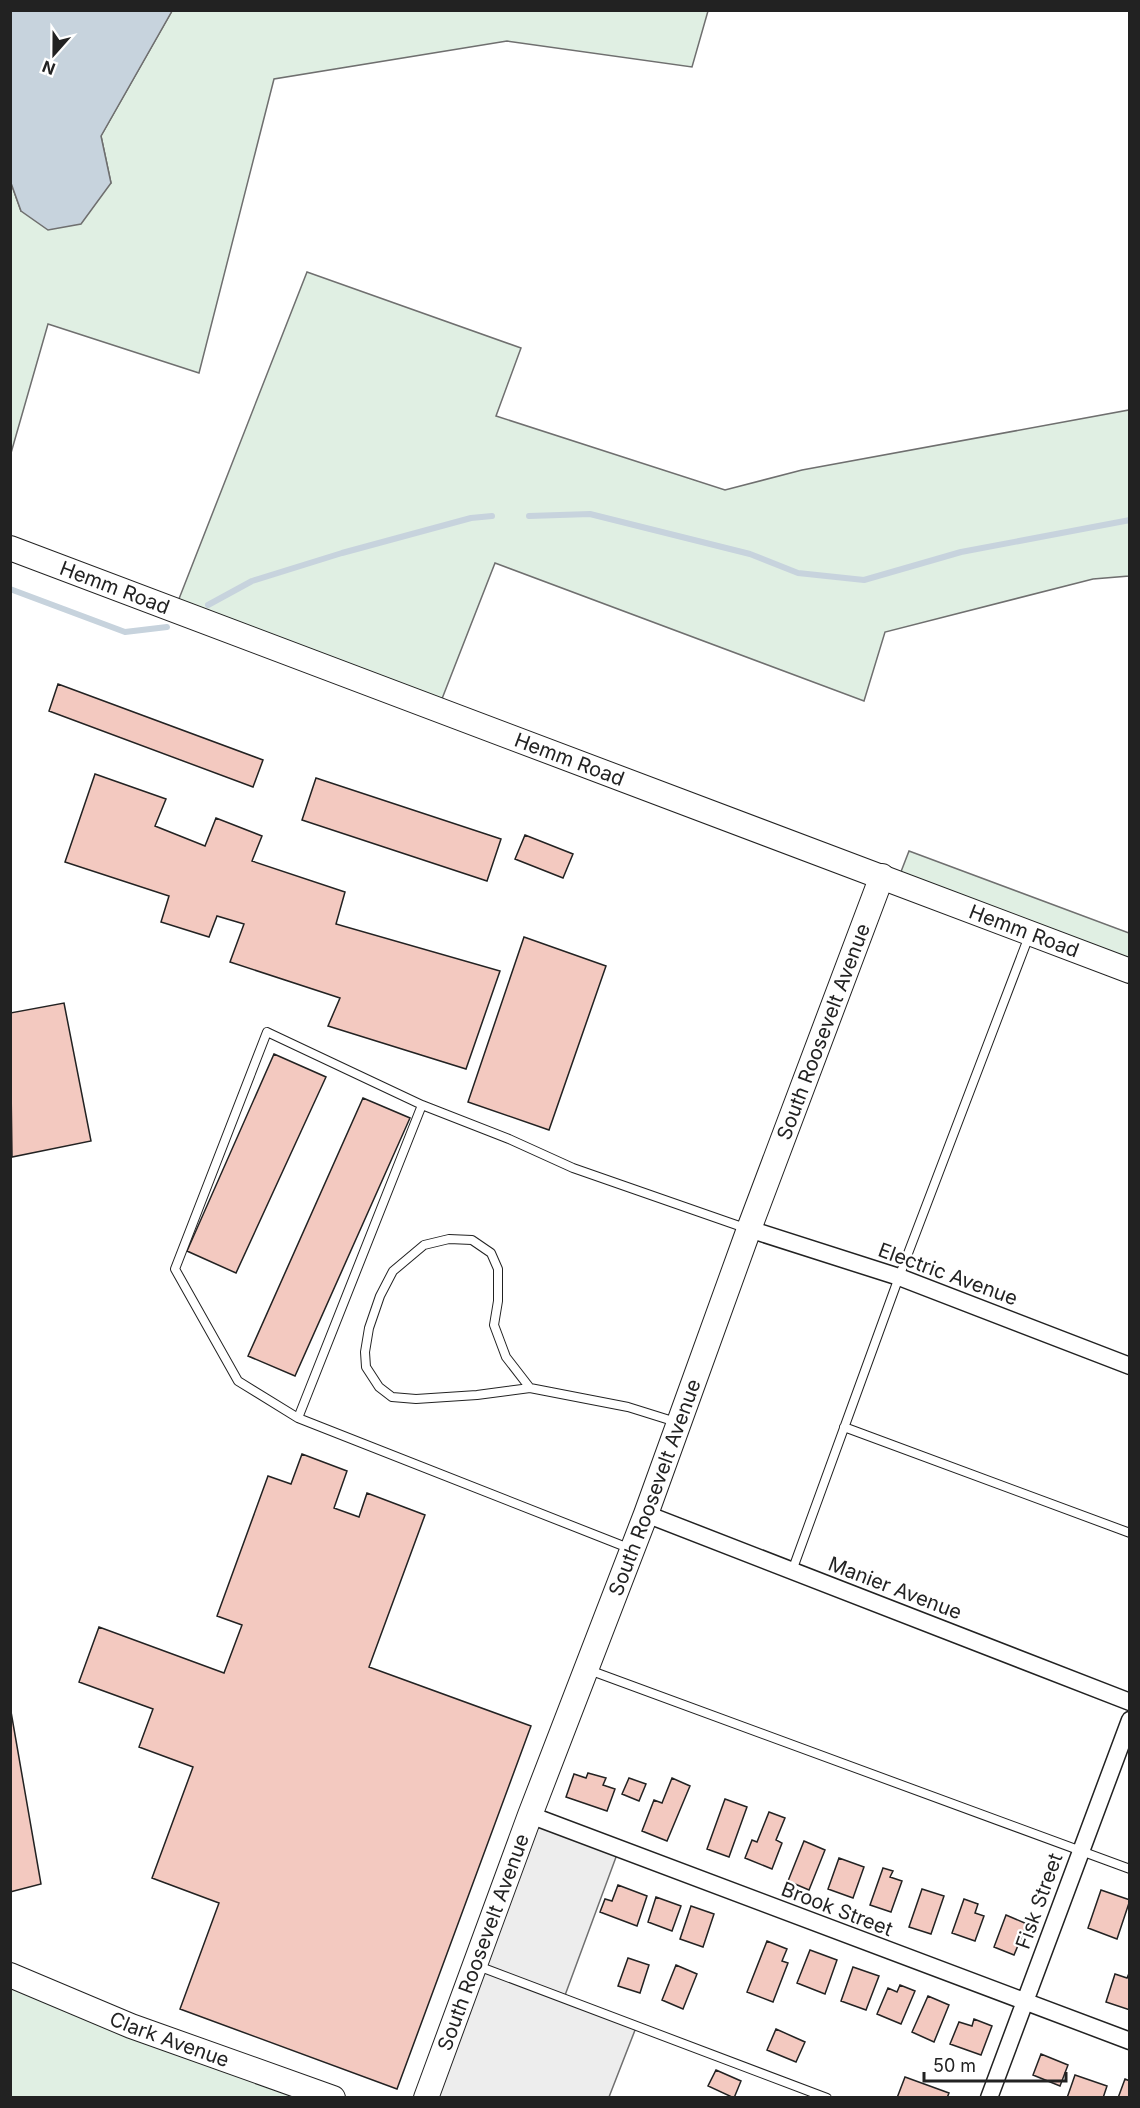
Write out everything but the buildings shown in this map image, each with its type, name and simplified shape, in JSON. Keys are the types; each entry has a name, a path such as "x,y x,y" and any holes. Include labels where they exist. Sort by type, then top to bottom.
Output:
{"street":[{"name":"Hemm Road","path":"10,548 1130,971"},
{"name":"South Roosevelt Avenue","path":"426,2097 530,1815 646,1514 749,1229 882,876"},
{"name":"Electric Avenue","path":"749,1229 899,1277 1130,1366"},
{"name":"Manier Avenue","path":"646,1514 1130,1701"},
{"name":"Fisk Street","path":"989,2097 1130,1720"},
{"name":"Brook Street","path":"530,1815 1024,2003 1130,2041"},
{"name":"Clark Avenue","path":"10,1975 131,2026 333,2097"}],"lane":[{"path":"792,1571 899,1277 1030,933"},
{"path":"632,1550 298,1418 238,1381 176,1269 267,1032 422,1105 509,1139 573,1168 749,1229"},
{"path":"298,1418 422,1105"},
{"path":"530,1388 506,1357 494,1325 498,1301 498,1269 491,1253 472,1240 449,1239 424,1245 393,1271 380,1296 369,1328 365,1352 366,1367 379,1387 392,1396 416,1399 477,1395 530,1388 628,1407 679,1423"},
{"path":"844,1427 1130,1533"},
{"path":"586,1669 1130,1869"},
{"path":"475,1964 827,2097"}],"green space":[{"path":"172,11 708,11 692,67 507,41 274,79 199,373 48,324 11,453 11,183 21,211 111,183 101,136"},
{"path":"307,272 521,348 496,416 725,490 802,470 1129,410 1129,576 1093,579 885,632 864,701 495,563 438,709 175,609"},
{"path":"909,851 1129,933 1129,971 897,882"},
{"path":"10,1975 333,2097 11,2097"}],"shaded area":[{"path":"11,10 172,11 101,136 111,183 81,224 48,230 21,211 11,183"},
{"path":"530,1815 619,1849 564,1998 637,2025 609,2097 426,2098"}],"waterway":[{"path":"529,516 590,514 750,554 798,573 864,580 961,552 1130,520"},
{"path":"208,605 252,581 342,553 471,518 492,516"},
{"path":"10,589 125,632 167,627"}]}
